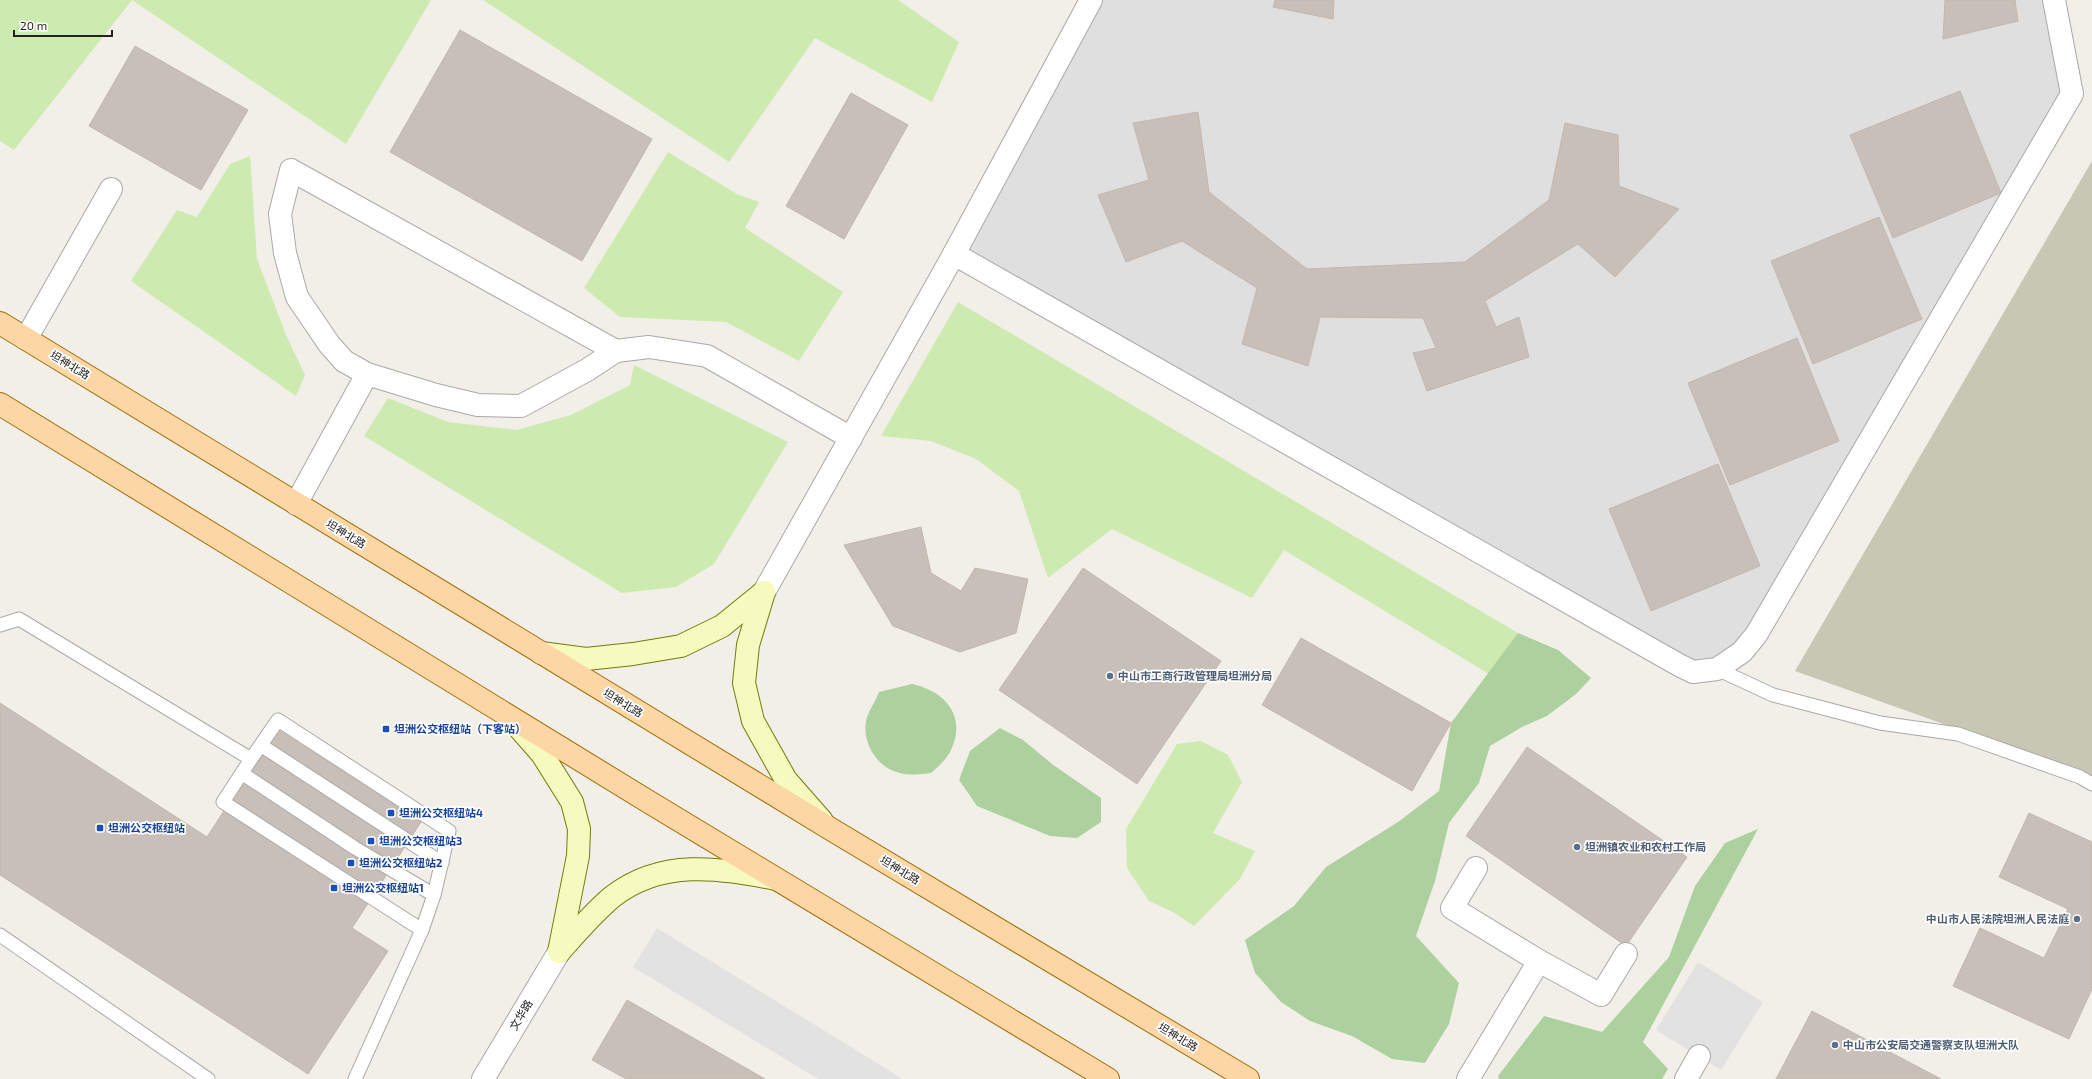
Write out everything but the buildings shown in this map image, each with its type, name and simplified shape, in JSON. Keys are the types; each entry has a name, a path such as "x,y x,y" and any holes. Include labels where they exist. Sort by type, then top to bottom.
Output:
{"main road":[{"name":"坦神北路","path":"0,323 829,828 1248,1079"},
{"path":"0,404 508,715 1108,1079"},
{"path":"541,652 586,659 633,654 681,646 722,626 764,592"},
{"path":"764,592 748,645 744,683 753,721 786,780 829,828"},
{"path":"508,715 546,760 572,802 579,829 578,856 559,952"},
{"path":"559,952 592,916 614,896 638,882 665,871 724,870 778,879"}],"street":[{"path":"764,592 954,254 1091,0"},
{"path":"954,254 1679,665 1693,672 1717,669 1742,652 1756,635 2072,94 2054,0"},
{"path":"616,351 290,170 280,214 285,253 297,297 339,356 344,361 367,374 436,395 478,405 521,406 587,370 616,351 649,348 707,356 851,438"},
{"path":"26,339 111,190"},
{"path":"296,504 367,374"},
{"path":"1476,868 1452,908 1539,961 1601,995 1626,954"},
{"name":"文华路","path":"483,1079 559,952"},
{"path":"1468,1079 1539,961"},
{"path":"1686,1079 1699,1056"}],"lane":[{"path":"0,625 19,619 251,759"},
{"path":"1717,669 1773,695 1880,723 1958,734 2080,777 2092,784"},
{"path":"355,1079 422,930 434,895 449,831 278,720 223,802 422,930"},
{"path":"262,746 442,863"},
{"path":"243,774 355,848 434,895"},
{"path":"0,936 208,1079"}],"shaded area":[{"path":"1091,0 2054,0 2072,94 1756,635 1693,672 954,254"},
{"path":"2092,161 2092,777 1795,671"},
{"path":"657,928 903,1079 818,1079 633,967"},
{"path":"1698,962 1763,1002 1721,1070 1656,1030"}],"green space":[{"path":"0,0 132,0 14,150 0,141"},
{"path":"132,0 431,0 346,144"},
{"path":"483,0 898,0 959,42 932,102 815,38 729,162"},
{"path":"668,152 737,194 759,202 745,228 843,292 799,361 726,322 620,317 584,288"},
{"path":"250,156 257,259 286,335 305,375 296,396 131,281 177,210 197,217 230,164"},
{"path":"958,302 1518,633 1489,674 1284,550 1252,598 1112,529 1048,578 1019,491 976,459 931,441 881,436"},
{"path":"634,365 788,442 714,564 676,587 622,593 364,436 388,398 448,422 516,430 571,415 630,385"},
{"path":"1518,633 1558,650 1591,678 1576,694 1547,716 1522,727 1490,746 1479,783 1449,823 1435,881 1416,936 1459,983 1449,1024 1425,1063 1392,1059 1352,1036 1310,1021 1281,1002 1255,973 1245,940 1294,906 1326,867 1398,822 1439,791 1451,723"},
{"path":"912,684 924,687 934,692 950,707 954,716 956,726 955,738 951,750 945,760 931,773 908,774 891,770 877,759 872,752 866,735 865,726 867,717 879,692"},
{"path":"1000,728 1023,740 1052,764 1101,798 1101,822 1077,838 1050,836 977,806 959,780 970,751"},
{"path":"1201,741 1228,755 1242,782 1213,833 1255,851 1240,879 1194,926 1173,912 1149,901 1127,868 1126,829 1177,744"},
{"path":"1758,829 1643,1042 1668,1069 1662,1079 1499,1079 1498,1076 1544,1016 1602,1032 1669,957 1695,886 1725,843"}],"place":[{"name":"中山市工商行政管理局坦洲分局","path":"1110,676"},
{"name":"坦洲公交枢纽站（下客站）","path":"386,729"},
{"name":"坦洲公交枢纽站4","path":"391,813"},
{"name":"坦洲公交枢纽站","path":"100,828"},
{"name":"坦洲公交枢纽站3","path":"371,841"},
{"name":"坦洲镇农业和农村工作局","path":"1577,847"},
{"name":"坦洲公交枢纽站2","path":"351,863"},
{"name":"坦洲公交枢纽站1","path":"334,888"},
{"name":"中山市人民法院坦洲人民法庭","path":"2077,919"},
{"name":"中山市公安局交通警察支队坦洲大队","path":"1835,1045"}]}
